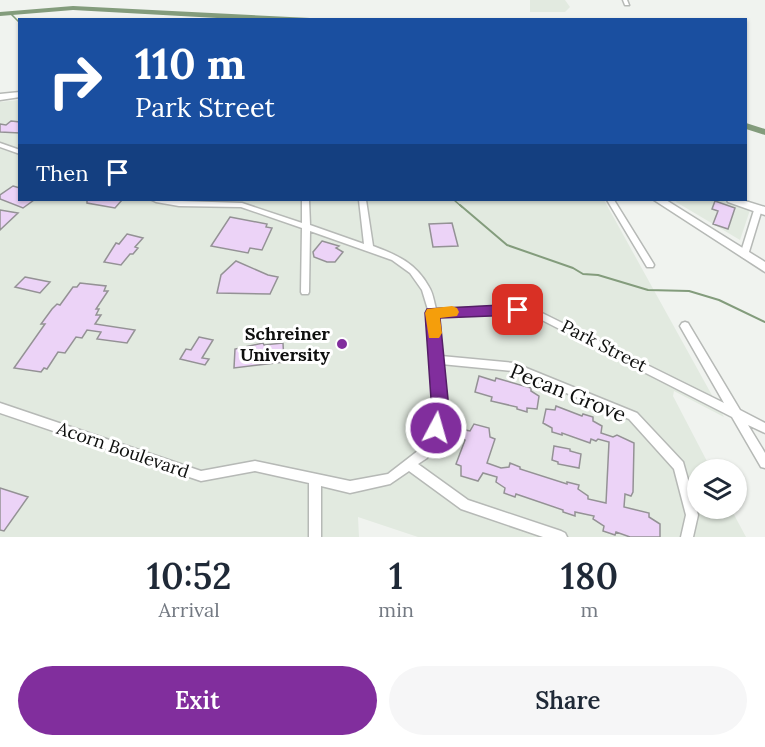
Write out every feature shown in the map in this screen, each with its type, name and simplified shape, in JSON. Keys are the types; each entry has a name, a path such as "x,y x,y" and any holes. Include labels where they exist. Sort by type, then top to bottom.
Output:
{"main road":[{"path":"0,97 18,94"},
{"path":"661,201 765,268"},
{"path":"735,201 762,210"}],"street":[{"path":"0,145 18,151"},
{"name":"Acorn Boulevard","path":"0,408 201,476 255,466 350,487 390,479 423,454 436,428 439,399 432,313 426,289 413,271 394,258 369,248 242,205 180,204 162,201"},
{"path":"305,292 306,201"},
{"path":"363,201 369,248"},
{"path":"612,201 650,265"},
{"path":"744,255 762,210"},
{"name":"Park Street","path":"432,313 503,309 532,312 625,355 678,386 765,428"},
{"path":"685,326 765,463"},
{"name":"Pecan Grove","path":"436,360 514,367 633,416 679,466 692,515 687,537"},
{"path":"409,464 465,505 561,537"},
{"path":"315,480 315,537"}],"shaded area":[{"path":"530,0 565,0 570,7 565,12 530,12"},
{"name":"Schreiner University","path":"18,100 18,201 605,201 724,417 674,391 673,396 706,459 687,459 687,519 736,519 746,537 418,537 358,517 359,537 0,537 0,102"},
{"path":"723,201 750,210 740,240 676,202"}],"building":[{"path":"11,121 18,122 18,133 0,132 0,124 6,125"},
{"path":"13,186 18,187 18,201 33,201 23,208 0,199 0,195"},
{"path":"87,201 121,201 115,208 87,203"},
{"path":"715,201 735,208 728,229 713,224 718,211 712,209"},
{"path":"0,210 18,213 0,230"},
{"path":"230,217 267,224 266,227 272,228 262,250 250,248 248,253 211,246"},
{"path":"452,223 458,246 433,247 429,224"},
{"path":"127,234 143,238 135,247 138,248 121,265 104,262 116,243 119,244"},
{"path":"322,241 339,246 336,248 343,252 335,262 327,262 314,257 313,252"},
{"path":"236,261 278,277 270,294 217,293 221,275"},
{"path":"25,277 50,282 40,293 15,287"},
{"path":"80,283 106,286 104,291 108,291 96,309 99,309 96,315 101,315 95,324 135,330 127,343 97,339 101,332 87,330 82,338 76,337 65,353 58,352 47,369 44,368 41,372 14,368 45,324 41,324 52,309 57,304 60,305 73,287 77,287"},
{"path":"199,337 213,340 202,358 209,359 205,365 180,359 186,349 191,350"},
{"path":"263,343 264,345 283,343 284,362 234,368 235,349"},
{"path":"479,376 495,381 496,378 531,388 531,391 539,396 537,409 527,408 527,412 517,407 491,401 492,397 475,392"},
{"path":"556,406 582,416 583,414 593,417 593,421 602,426 601,433 613,437 617,435 634,443 633,492 631,496 625,494 624,507 649,513 649,517 660,524 660,537 630,537 616,532 615,535 603,531 604,526 593,519 594,516 575,512 575,516 516,494 515,497 504,493 505,488 496,482 497,477 483,473 478,481 461,476 461,466 456,464 465,440 463,439 465,430 470,431 474,424 489,428 490,437 495,439 487,463 501,468 509,467 510,463 520,469 567,484 567,482 579,485 578,489 588,496 588,499 606,503 609,442 591,439 590,443 562,433 562,435 552,432 552,428 543,423 546,409 555,410"},
{"path":"554,446 581,454 579,468 558,464 552,460"},
{"path":"0,488 28,497 4,531 0,530"}],"waterway":[{"path":"0,14 73,8 270,18"},
{"path":"10,13 18,21"},
{"path":"747,126 765,132"},
{"path":"455,201 462,207"},
{"path":"460,205 507,245 573,268 583,274 598,275 648,290 689,291 719,300 765,322"}],"slow traffic":[{"path":"434,333 432,313 452,312"}],"place":[{"name":"Schreiner University","path":"342,344"}],"route":[{"path":"436,428 439,399 432,313 518,310"}]}
